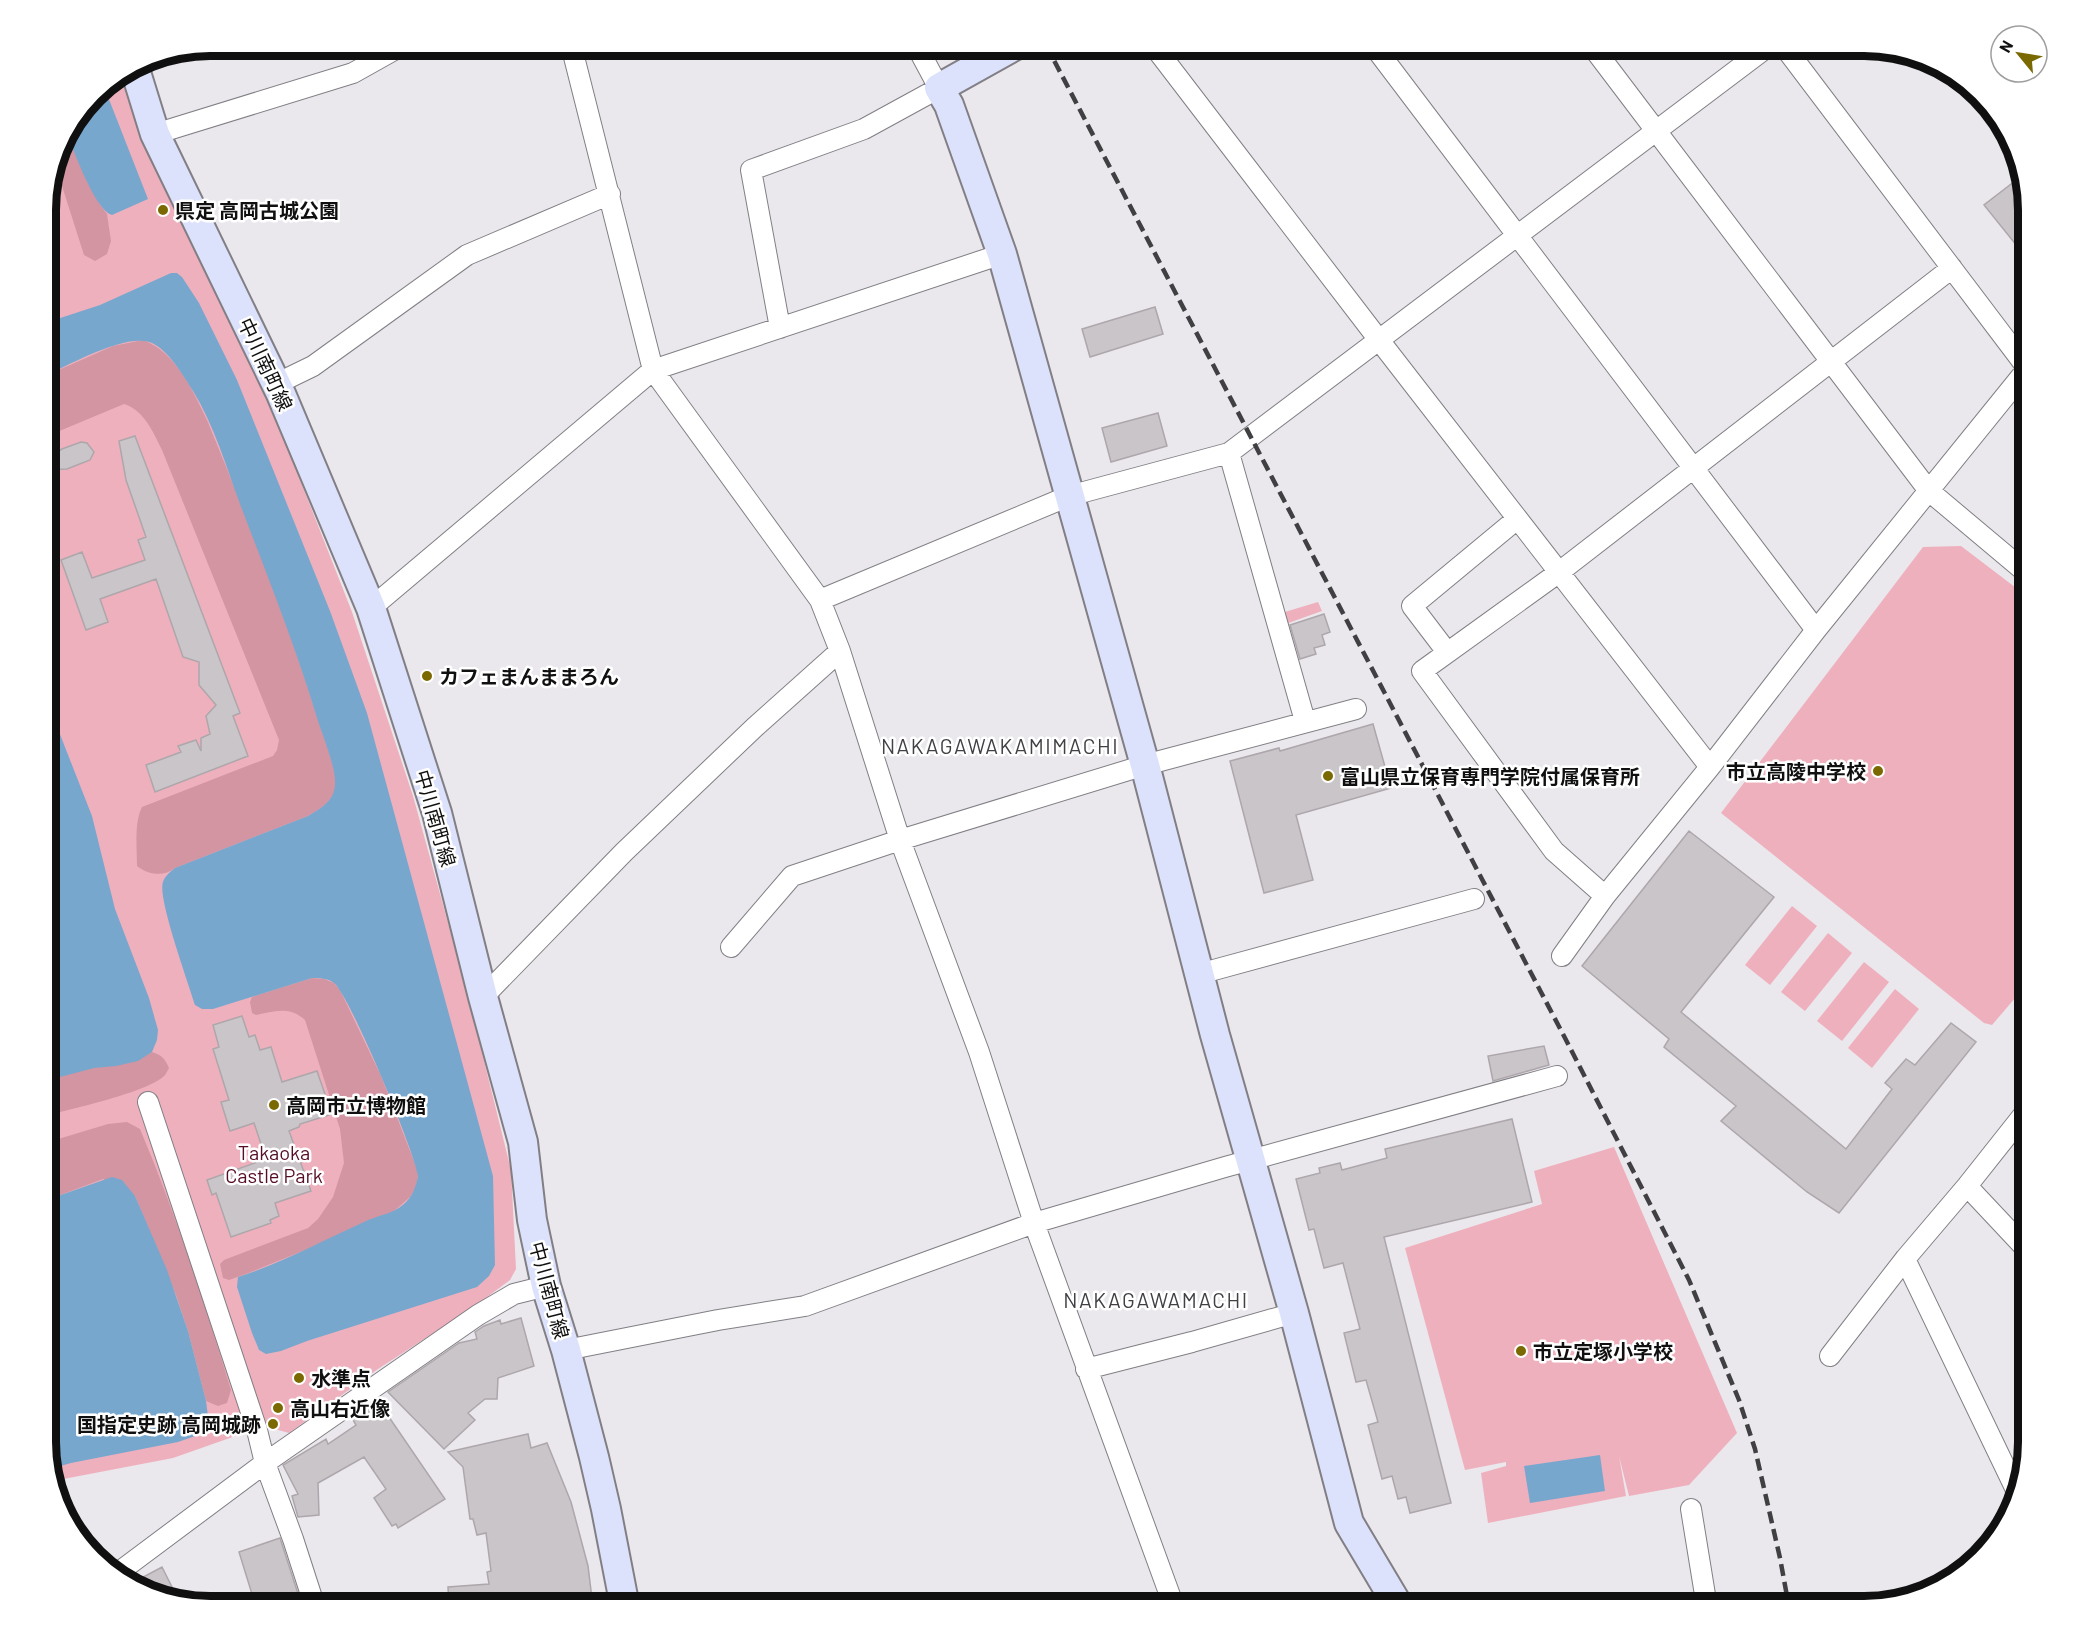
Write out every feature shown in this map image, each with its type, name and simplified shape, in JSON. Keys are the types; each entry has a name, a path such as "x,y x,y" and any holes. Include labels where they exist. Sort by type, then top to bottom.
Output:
{"street":[{"path":"155,134 353,73 383,56"},
{"path":"574,56 653,370 820,600 840,651 900,840 980,1052 1034,1223 1170,1596"},
{"path":"921,56 949,105 1002,254 1145,765 1215,1035 1294,1313 1348,1523 1392,1596"},
{"path":"780,328 751,170 864,129 996,56"},
{"path":"1161,56 1558,573 1710,767"},
{"path":"1381,56 1816,630"},
{"path":"1599,56 1929,491 2018,564"},
{"path":"820,600 1069,496 1229,453 1755,56"},
{"path":"1791,56 2018,356"},
{"name":"中川南町線","path":"136,74 155,134 276,384 371,608 437,813 483,997 523,1142 532,1220 546,1286 566,1350 606,1509 623,1596"},
{"path":"276,384 322,359 467,255 610,194"},
{"path":"371,608 653,370 1002,254"},
{"path":"1605,896 1554,851 1422,671 1558,573 1952,268"},
{"path":"1562,956 1605,896 1710,767 1816,630 2018,381"},
{"path":"1229,453 1305,722"},
{"path":"1447,652 1412,606 1517,519"},
{"path":"483,997 624,852 755,727 840,651"},
{"path":"731,947 792,876 900,840 1145,765 1356,709"},
{"path":"1199,974 1474,899"},
{"path":"566,1350 718,1320 805,1306 1034,1223 1557,1076"},
{"path":"148,1102 257,1430 265,1463 311,1596"},
{"path":"1830,1356 1905,1259 2018,1121"},
{"path":"1967,1185 2018,1240"},
{"path":"1905,1259 2012,1482"},
{"path":"123,1569 265,1463 487,1310 514,1294 546,1286"},
{"path":"1086,1369 1294,1313"},
{"path":"1691,1509 1705,1596"}],"green space":[{"name":"Takaoka Castle Park","path":"126,80 141,125 190,241 262,383 352,612 413,796 466,988 511,1170 516,1269 510,1280 475,1306 378,1369 289,1433 264,1426 173,1458 60,1480 56,1452 56,200 58,180 71,141 94,108"},
{"path":"1961,546 2018,589 2018,995 1992,1025 1984,1023 1721,813 1923,547"},
{"path":"1318,602 1322,611 1280,626 1278,614"},
{"path":"1792,906 1817,926 1770,985 1745,965"},
{"path":"1828,933 1852,953 1805,1011 1781,992"},
{"path":"1864,962 1889,982 1842,1041 1817,1021"},
{"path":"1895,989 1919,1009 1872,1068 1848,1048"},
{"path":"1614,1147 1737,1433 1689,1485 1629,1496 1619,1456 1626,1496 1488,1523 1481,1473 1506,1466 1506,1462 1465,1470 1405,1248 1542,1204 1534,1171"}],"shaded area":[{"path":"71,142 88,183 107,214 111,241 107,254 95,261 84,255 59,177"},
{"path":"143,340 165,353 189,385 207,420 279,604 334,768 336,783 330,799 308,816 161,874 151,873 137,866 137,828 142,807 273,756 279,740 162,450 147,422 137,411 124,404 56,432 56,371 113,346"},
{"path":"312,978 334,983 340,990 381,1076 417,1169 416,1187 410,1197 393,1212 369,1220 310,1248 229,1280 223,1278 220,1264 224,1260 308,1228 318,1219 333,1197 344,1163 340,1129 305,1020 288,1011 256,1015 252,1013 250,1002 252,997"},
{"path":"152,1052 163,1058 169,1068 165,1076 142,1088 56,1113 56,1078 86,1069 130,1062"},
{"path":"127,1122 140,1129 200,1291 231,1390 227,1403 218,1406 206,1401 176,1295 135,1196 103,1179 56,1197 56,1140 108,1124"}],"water":[{"path":"107,95 148,199 112,215 105,211 99,202 79,164 71,141 87,116"},
{"path":"171,273 177,273 199,303 237,380 330,611 367,713 493,1176 495,1265 489,1276 477,1287 266,1354 259,1350 252,1333 237,1287 238,1277 271,1265 395,1210 409,1198 418,1176 406,1137 380,1075 353,1014 334,983 326,979 312,978 213,1009 202,1009 195,1005 174,942 165,905 162,891 166,876 175,868 308,816 322,807 333,795 335,777 299,664 219,446 200,404 180,371 170,357 158,347 141,341 128,342 98,351 56,371 56,319 100,305"},
{"path":"56,724 92,816 115,909 149,998 158,1030 152,1052 138,1061 94,1068 56,1078"},
{"path":"112,1177 122,1180 135,1196 167,1270 188,1331 206,1401 209,1424 201,1434 178,1442 57,1467 56,1197"},
{"path":"1600,1455 1605,1491 1530,1503 1524,1466"}],"building":[{"path":"2015,181 2018,245 2017,246 1984,205"},
{"path":"1155,307 1163,334 1090,357 1082,329"},
{"path":"1158,413 1167,446 1111,462 1102,428"},
{"path":"135,436 240,713 233,716 248,756 155,792 146,765 181,752 178,746 196,740 201,751 201,738 210,734 206,716 216,705 199,685 199,662 183,657 156,579 100,599 108,622 86,630 61,560 82,552 92,578 145,560 138,540 146,537 126,480 119,441"},
{"path":"81,442 87,443 94,452 90,460 67,469 56,470 56,453"},
{"path":"1324,614 1330,632 1322,635 1325,645 1314,648 1316,654 1300,659 1290,625"},
{"path":"1373,724 1391,788 1296,815 1313,880 1264,893 1230,761 1279,748 1280,751"},
{"path":"1689,831 1774,897 1681,1012 1846,1149 1892,1089 1885,1083 1906,1059 1915,1065 1951,1023 1976,1042 1839,1213 1807,1192 1721,1121 1736,1106 1664,1047 1669,1039 1582,966"},
{"path":"242,1016 249,1037 255,1035 260,1050 271,1047 282,1082 317,1071 327,1100 324,1101 329,1115 300,1124 299,1127 289,1131 311,1191 275,1203 279,1216 270,1220 271,1223 231,1237 216,1193 212,1195 207,1180 266,1159 254,1123 230,1131 221,1102 229,1100 213,1049 219,1047 213,1025"},
{"path":"1544,1046 1549,1065 1493,1081 1488,1056"},
{"path":"1512,1119 1532,1202 1384,1237 1451,1503 1410,1513 1406,1497 1398,1499 1392,1476 1382,1479 1368,1425 1378,1422 1366,1380 1356,1382 1344,1333 1360,1329 1343,1263 1324,1268 1314,1229 1309,1230 1296,1179 1320,1173 1319,1168 1340,1163 1342,1170 1387,1158 1385,1149"},
{"path":"521,1318 534,1366 498,1378 497,1399 485,1399 468,1413 475,1420 444,1449 388,1392 459,1343 477,1339 475,1332 484,1326 500,1320 501,1324"},
{"path":"378,1401 445,1499 398,1528 396,1524 392,1526 374,1498 386,1489 364,1457 318,1483 319,1515 298,1517 292,1496 298,1494 283,1465 326,1439 328,1444 356,1425 353,1420"},
{"path":"528,1434 531,1448 547,1443 571,1502 588,1566 592,1596 448,1596 448,1587 489,1584 487,1572 491,1571 486,1533 477,1535 473,1519 470,1519 463,1467 448,1452"},
{"path":"280,1538 299,1596 253,1596 239,1552"},
{"path":"162,1567 175,1592 151,1585 139,1579"}],"railway":[{"path":"1052,56 1689,1280 1739,1400 1755,1449 1787,1596"}],"place":[{"name":"県定 高岡古城公園","path":"163,210"},
{"name":"カフェまんままろん","path":"427,676"},
{"name":"市立高陵中学校","path":"1878,771"},
{"name":"富山県立保育専門学院付属保育所","path":"1328,776"},
{"name":"高岡市立博物館","path":"274,1105"},
{"name":"市立定塚小学校","path":"1521,1351"},
{"name":"水準点","path":"299,1378"},
{"name":"高山右近像","path":"278,1408"},
{"name":"国指定史跡 高岡城跡","path":"273,1424"}],"district":[{"name":"NAKAGAWAKAMIMACHI","path":"1000,745"},
{"name":"NAKAGAWAMACHI","path":"1156,1299"}]}
